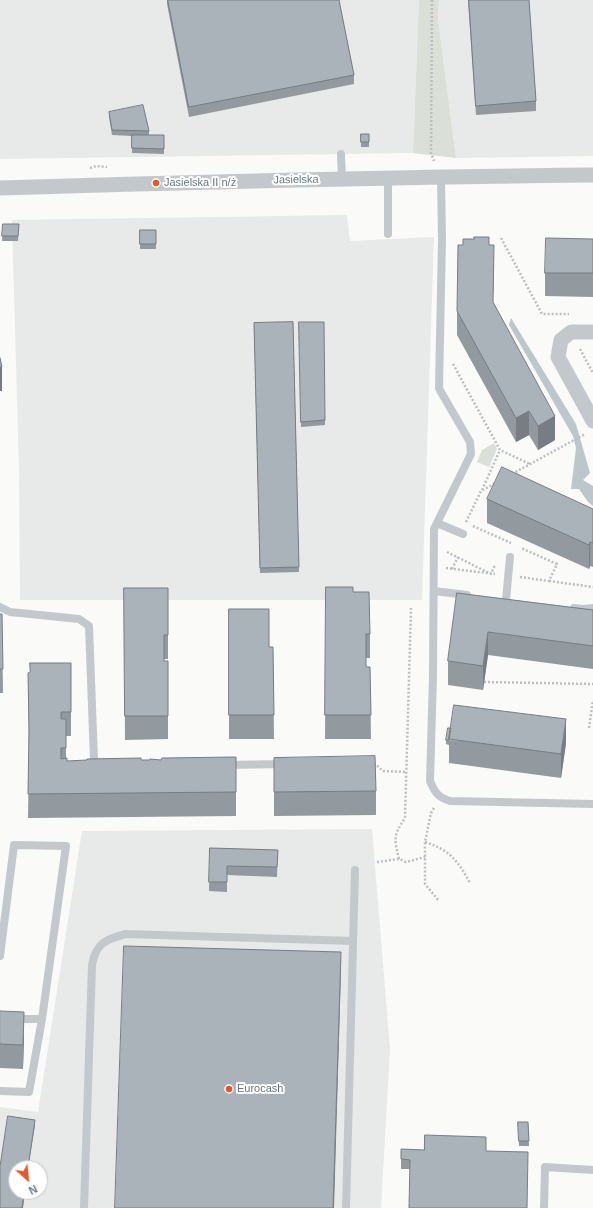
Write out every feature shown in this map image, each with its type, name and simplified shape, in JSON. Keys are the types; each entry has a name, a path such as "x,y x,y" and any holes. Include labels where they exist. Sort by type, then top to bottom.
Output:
{"street":[{"name":"Jasielska","path":"0,188 439,176 593,175"},
{"path":"590,427 558,357 561,340 571,332 593,332"}],"lane":[{"path":"341,154 342,179"},
{"path":"439,176 442,239 439,388 470,442 471,454 434,529 430,781 434,790 441,798 450,801 593,804"},
{"path":"388,178 388,234"},
{"path":"436,523 463,534"},
{"path":"506,600 510,557"},
{"path":"434,591 477,596"},
{"path":"0,606 10,612 79,619 89,626 94,760 102,767 110,766"},
{"path":"568,608 593,608"},
{"path":"214,765 294,764"},
{"path":"0,956 14,845 66,846 42,1019 29,1092 0,1091"},
{"path":"346,1208 355,870"},
{"path":"84,1208 92,965 94,954 98,947 114,937 126,934 353,941"},
{"path":"0,1019 42,1019"},
{"path":"544,1208 545,1167 593,1170"}],"path":[{"path":"432,0 431,153 439,176"},
{"path":"501,238 542,314 573,314"},
{"path":"450,358 500,450 530,464"},
{"path":"509,476 559,449 590,427"},
{"path":"500,450 466,522 514,544"},
{"path":"481,491 502,480"},
{"path":"521,548 556,564 549,581"},
{"path":"445,551 491,574"},
{"path":"452,569 458,557"},
{"path":"434,565 452,569 593,587"},
{"path":"399,858 395,840 396,831 405,818 411,608"},
{"path":"484,682 593,684"},
{"path":"589,728 593,700"},
{"path":"374,763 383,771 406,772"},
{"path":"439,902 425,884 425,842 431,813 441,798"},
{"path":"425,842 446,851 461,868 470,883"},
{"path":"377,862 399,858 406,862 425,857"}],"shaded area":[{"path":"0,0 419,0 413,153 0,159"},
{"path":"419,0 439,0 438,19 456,158 413,153"},
{"path":"439,0 593,0 593,156 456,158 438,19"},
{"path":"347,215 350,241 434,237 422,600 20,600 19,473 12,220"},
{"path":"511,318 576,424 590,473 583,480 593,486 593,506 588,502 579,489 571,489 576,448 573,436 509,325"},
{"path":"494,443 497,449 489,467 477,462 482,450"},
{"path":"372,829 390,1049 381,1208 0,1208 0,1107 38,1112 82,831"}],"building":[{"path":"168,0 339,0 354,75 189,107"},
{"path":"469,0 529,0 536,101 476,106"},
{"path":"143,105 149,131 112,130 109,112"},
{"path":"361,134 369,134 369,142 361,142"},
{"path":"132,135 164,135 164,149 132,148"},
{"path":"3,224 19,224 18,236 2,236"},
{"path":"140,230 156,230 156,244 140,244"},
{"path":"474,237 489,237 489,245 494,245 493,302 555,416 538,426 529,411 516,418 457,311 458,245 463,245 463,239 474,239"},
{"path":"546,238 593,239 593,273 545,273"},
{"path":"293,322 299,567 260,568 254,323"},
{"path":"299,322 324,322 325,420 301,422"},
{"path":"502,467 593,509 593,543 590,542 589,545 487,499"},
{"path":"326,587 353,587 353,592 369,592 370,634 366,634 366,667 370,667 371,715 325,715"},
{"path":"124,588 168,588 168,635 164,635 164,661 168,661 168,716 125,716"},
{"path":"457,593 593,610 593,646 488,632 483,666 448,661"},
{"path":"229,609 269,609 269,647 273,647 274,715 229,715"},
{"path":"0,614 2,614 3,669 0,669"},
{"path":"30,663 71,663 71,712 61,712 61,719 66,719 66,748 61,748 61,759 67,758 67,761 141,758 141,760 161,760 162,758 236,757 236,792 28,794 28,673 30,672"},
{"path":"454,705 566,719 561,754 449,739"},
{"path":"448,728 451,728 449,740 446,740"},
{"path":"375,756 376,791 274,792 274,758"},
{"path":"210,848 278,850 277,867 227,866 227,882 209,882"},
{"name":"Eurocash","path":"124,946 341,952 333,1208 115,1208"},
{"path":"0,1011 24,1012 23,1045 0,1044"},
{"path":"8,1116 35,1120 29,1160 8,1160 8,1200 23,1200 22,1208 0,1208 0,1167"},
{"path":"518,1122 528,1122 529,1141 519,1141"},
{"path":"425,1135 486,1137 486,1151 528,1152 527,1208 409,1208 410,1160 401,1159 401,1149 424,1150"}],"place":[{"name":"Jasielska II n/ż","path":"156,183"},
{"name":"Eurocash","path":"229,1089"}]}
